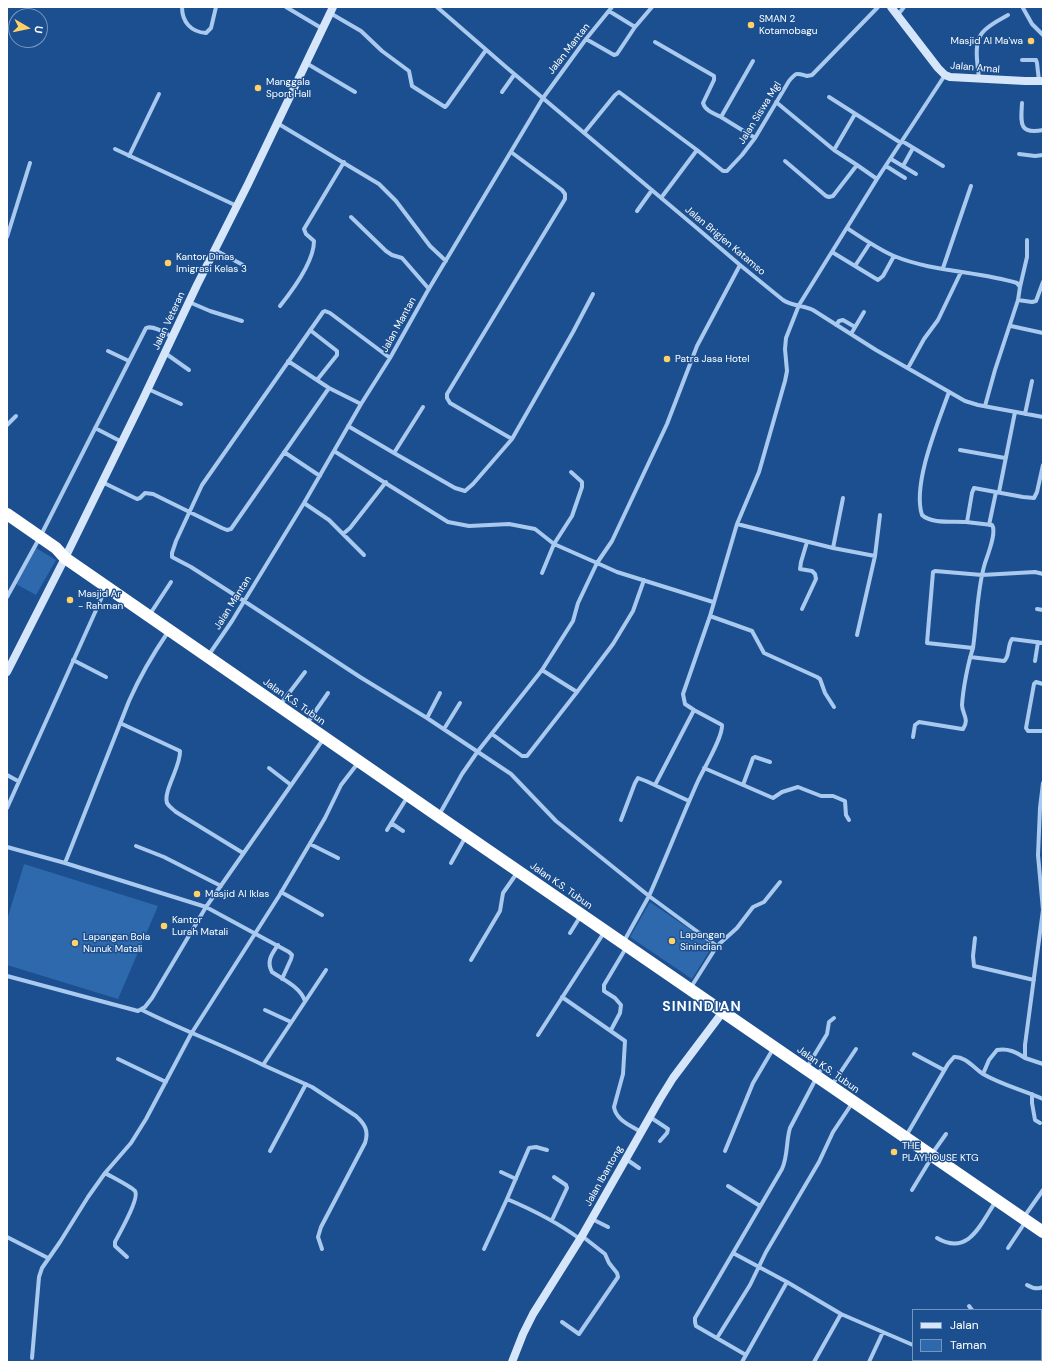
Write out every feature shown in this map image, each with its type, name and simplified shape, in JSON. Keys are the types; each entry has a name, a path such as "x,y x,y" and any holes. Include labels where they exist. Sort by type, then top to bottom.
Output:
{"highway":[{"path":"7,514 67,555"},
{"name":"Jalan K.S. Tubun","path":"67,555 107,586 169,630 310,719 440,814 808,1066 853,1102 1026,1217 1043,1232"},
{"name":"Jalan K.S. Tubun","path":"67,555 152,611 324,737 408,795 440,814 466,836 605,931 626,942 693,984 774,1047 834,1082 906,1136"},
{"name":"Jalan K.S. Tubun","path":"1026,1217 1043,1225"}],"street":[{"path":"182,7 184,18 192,30 206,33 211,28 216,7"},
{"path":"286,7 323,29"},
{"name":"Jalan Brigjen Katamso","path":"437,7 740,265 787,302 813,310 876,350 965,401 1043,417"},
{"path":"586,39 614,55 652,7"},
{"name":"Jalan Siswa Mgl","path":"697,150 723,171 726,171 742,156 755,138 789,81 795,74 800,73 807,76 812,74 878,7"},
{"name":"Jalan Amal","path":"891,7 935,65 945,75 979,79 1041,81"},
{"path":"897,16 903,8"},
{"path":"1023,8 1032,24 1043,35"},
{"path":"611,9 635,27"},
{"name":"Jalan Mantan","path":"209,654 244,601 304,503 348,426 390,358 429,289 543,98 586,39 611,9"},
{"path":"332,10 361,31 372,43 409,71 412,86 445,106 486,50"},
{"name":"Jalan Veteran","path":"7,672 67,555 332,10"},
{"path":"979,79 977,59 979,39 982,33 988,28 1008,15"},
{"path":"655,42 714,76 714,80 703,106 755,138"},
{"path":"1022,60 1036,60 1041,81"},
{"path":"722,117 754,61"},
{"path":"306,63 355,92"},
{"path":"502,92 514,74"},
{"path":"611,1030 620,1013 621,1005 616,998 604,991 604,985 648,896 689,801 723,728 722,725 685,704 683,694 710,616 737,524 759,472 778,407 786,375 786,338 799,305 877,179 945,75"},
{"path":"584,133 619,92 697,150 661,198"},
{"path":"129,156 158,94"},
{"path":"829,97 901,142 943,166"},
{"path":"776,102 834,150 877,179"},
{"path":"1022,103 1022,124 1025,129 1028,132 1043,130"},
{"path":"834,150 855,114"},
{"path":"277,123 379,184 407,214 430,246 446,261"},
{"path":"903,166 913,148"},
{"path":"115,149 237,206"},
{"path":"511,152 562,190 566,194 565,199 449,391 447,398 450,403 512,439"},
{"path":"1019,154 1035,156 1043,155"},
{"path":"891,159 916,174"},
{"path":"785,161 829,197 833,196 857,165"},
{"path":"280,306 296,286 313,249 314,241 306,234 304,230 344,162"},
{"path":"7,237 30,163"},
{"path":"886,166 905,178"},
{"path":"943,268 971,186"},
{"path":"637,211 652,190"},
{"path":"351,217 386,251 392,255 402,258 429,289"},
{"path":"846,228 894,256 914,262 1007,280 1017,283 1020,288"},
{"path":"985,406 1018,300 1027,257 1027,240"},
{"path":"855,266 870,243"},
{"path":"215,250 243,265"},
{"path":"832,252 880,280 894,256"},
{"path":"440,814 462,774 478,751 542,670 573,621 578,603 597,563 612,541 667,424 698,346 740,265"},
{"path":"908,368 924,339 938,320 962,272"},
{"path":"1018,300 1032,302 1036,301 1043,282"},
{"path":"348,426 455,488 465,491 473,484 512,439 574,332 593,294"},
{"path":"189,302 210,311 234,317 242,321"},
{"path":"390,358 342,322 325,311 323,312 207,477 189,511 172,553 172,557 191,567 360,677 428,718 511,774 556,821 648,896 717,946"},
{"path":"850,334 864,312"},
{"path":"836,325 839,321 843,320 855,327"},
{"path":"1011,326 1043,333"},
{"path":"7,597 40,536 147,327 153,327 172,337"},
{"path":"310,330 337,351 336,355 317,380"},
{"path":"108,352 129,361"},
{"path":"165,353 189,370"},
{"path":"288,361 329,388 361,404"},
{"path":"1025,414 1032,381"},
{"path":"102,482 137,499 145,493 153,494 222,528 227,530 231,529 329,388"},
{"path":"148,389 181,404"},
{"path":"913,737 915,725 919,722 962,729 965,727 967,718 962,706 970,657 973,648 982,575 993,538 994,527 992,525 940,521 926,518 922,515 920,498 924,465 949,392"},
{"path":"394,452 423,407"},
{"path":"989,525 998,492 1015,412"},
{"path":"7,424 16,416"},
{"path":"95,428 122,442"},
{"path":"960,450 1005,458"},
{"path":"334,451 453,524 479,526 503,523 535,529 554,544 617,572 713,602"},
{"path":"284,452 320,476"},
{"path":"966,522 973,489 977,488 1034,498 1037,492 1043,466"},
{"path":"542,573 554,544 572,516 582,487 582,482 571,472"},
{"path":"343,534 350,528 386,482"},
{"path":"833,548 843,498"},
{"path":"304,503 329,520 364,556"},
{"path":"857,635 875,556 880,516"},
{"path":"737,524 807,542 875,556"},
{"path":"802,609 816,579 815,574 812,571 800,569 807,542"},
{"path":"973,648 927,643 932,576 935,571 982,575 1035,572 1043,574"},
{"path":"492,734 522,756 526,757 613,644 628,620 644,580"},
{"path":"152,611 171,582"},
{"path":"7,808 107,586"},
{"path":"1037,609 1043,610"},
{"path":"710,616 752,631 764,653 820,679 825,693 834,707"},
{"path":"65,863 120,723 140,677 154,652 169,630"},
{"path":"970,657 1004,661 1008,658 1010,642 1012,639 1041,642 1035,661"},
{"path":"73,660 106,677"},
{"path":"542,670 577,692"},
{"path":"283,701 305,672"},
{"path":"1043,684 1036,682 1034,684 1026,728 1028,731 1043,731"},
{"path":"310,719 328,693"},
{"path":"428,718 440,693"},
{"path":"444,729 460,703"},
{"path":"655,785 694,710"},
{"path":"120,723 180,751 180,758 167,797 168,804 176,812 243,853"},
{"path":"142,1010 152,998 206,907 324,737"},
{"path":"743,785 753,758 755,757 770,762"},
{"path":"32,1358 39,1277 42,1268 105,1173 131,1143 146,1119 192,1034 310,844 341,785 359,761"},
{"path":"269,768 291,785"},
{"path":"704,768 773,798 782,792 798,787 821,796 833,796 845,801 846,816 849,820"},
{"path":"7,775 18,781"},
{"path":"620,820 638,778 689,801"},
{"path":"1025,1058 1025,1045 1043,910 1038,842 1043,783"},
{"path":"387,830 408,795"},
{"path":"391,823 403,831"},
{"path":"450,863 466,836"},
{"path":"310,844 338,858"},
{"path":"7,846 206,907 289,952 292,955 291,959 282,979"},
{"path":"136,846 169,859 221,886"},
{"path":"471,960 500,911 503,893 518,871"},
{"path":"693,984 717,946 737,928 753,907 764,902 780,882"},
{"path":"281,892 322,915"},
{"path":"570,933 581,914"},
{"path":"538,1035 605,931"},
{"path":"975,938 973,956 974,966 1034,980"},
{"path":"278,945 269,963 272,972 297,988 303,994 306,1001"},
{"path":"263,1065 326,970"},
{"path":"7,977 138,1011 142,1010 192,1034 230,1049 306,1084 356,1116 367,1131 365,1143 321,1228 318,1236 322,1249"},
{"path":"562,997 624,1039 626,1045 623,1074 614,1106 615,1112 621,1120 641,1132"},
{"name":"Jalan Ibantong","path":"512,1362 533,1314 581,1238 649,1116 673,1078 725,1009"},
{"path":"265,1010 291,1022"},
{"path":"746,1355 696,1326 694,1320 782,1169 785,1162 787,1138 808,1066 827,1034 829,1022 834,1018"},
{"path":"725,1151 753,1083 774,1047"},
{"path":"834,1082 856,1049"},
{"path":"983,1074 989,1060 997,1050 1016,1052 1025,1058 1043,1064"},
{"path":"914,1054 944,1070"},
{"path":"906,1136 944,1070 951,1059 956,1057 983,1074 1011,1088 1043,1099"},
{"path":"118,1059 166,1082"},
{"path":"270,1151 306,1084"},
{"path":"1032,1094 1035,1120 1040,1123"},
{"path":"717,1338 741,1301 769,1246 819,1162 833,1132 853,1102"},
{"path":"649,1116 668,1129 667,1133 660,1141"},
{"path":"912,1190 946,1134"},
{"path":"484,1249 529,1148 536,1147 547,1150"},
{"path":"625,1159 639,1168"},
{"path":"501,1172 516,1179"},
{"path":"105,1173 131,1188 136,1195 134,1203 115,1242 115,1246 127,1257"},
{"path":"552,1220 567,1188 566,1185 554,1177"},
{"path":"728,1186 760,1206"},
{"path":"1008,1248 1043,1190"},
{"path":"937,1238 952,1244 960,1244 966,1241 979,1228 998,1198"},
{"path":"507,1199 552,1220 605,1254 609,1263 617,1273 618,1277 579,1334 562,1322"},
{"path":"592,1219 608,1227"},
{"path":"7,1237 48,1258"},
{"path":"733,1253 788,1282 841,1314 912,1345"},
{"path":"742,1362 788,1282"},
{"path":"1027,1284 1034,1289 1043,1287"},
{"path":"814,1362 841,1314"},
{"path":"869,1362 883,1332"}],"green space":[{"path":"36,548 56,560 36,595 16,584"},
{"name":"Lapangan Bola Nunuk Matali","path":"24,864 158,906 118,999 7,965 7,920"},
{"name":"Lapangan Sinindian","path":"650,902 713,945 692,979 630,937"}],"place":[{"name":"SMAN 2 Kotamobagu","path":"751,25"},
{"name":"Masjid Al Ma'wa","path":"1031,41"},
{"name":"Manggala Sport Hall","path":"258,88"},
{"name":"Kantor Dinas Imigrasi Kelas 3","path":"168,263"},
{"name":"Patra Jasa Hotel","path":"667,359"},
{"name":"Masjid Ar - Rahman","path":"70,600"},
{"name":"Masjid Al Iklas","path":"197,894"},
{"name":"Kantor Lurah Matali","path":"164,926"},
{"name":"Lapangan Sinindian","path":"672,941"},
{"name":"Lapangan Bola Nunuk Matali","path":"75,943"},
{"name":"THE PLAYHOUSE KTG","path":"894,1152"}],"district":[{"name":"SININDIAN","path":"702,1007"}]}
